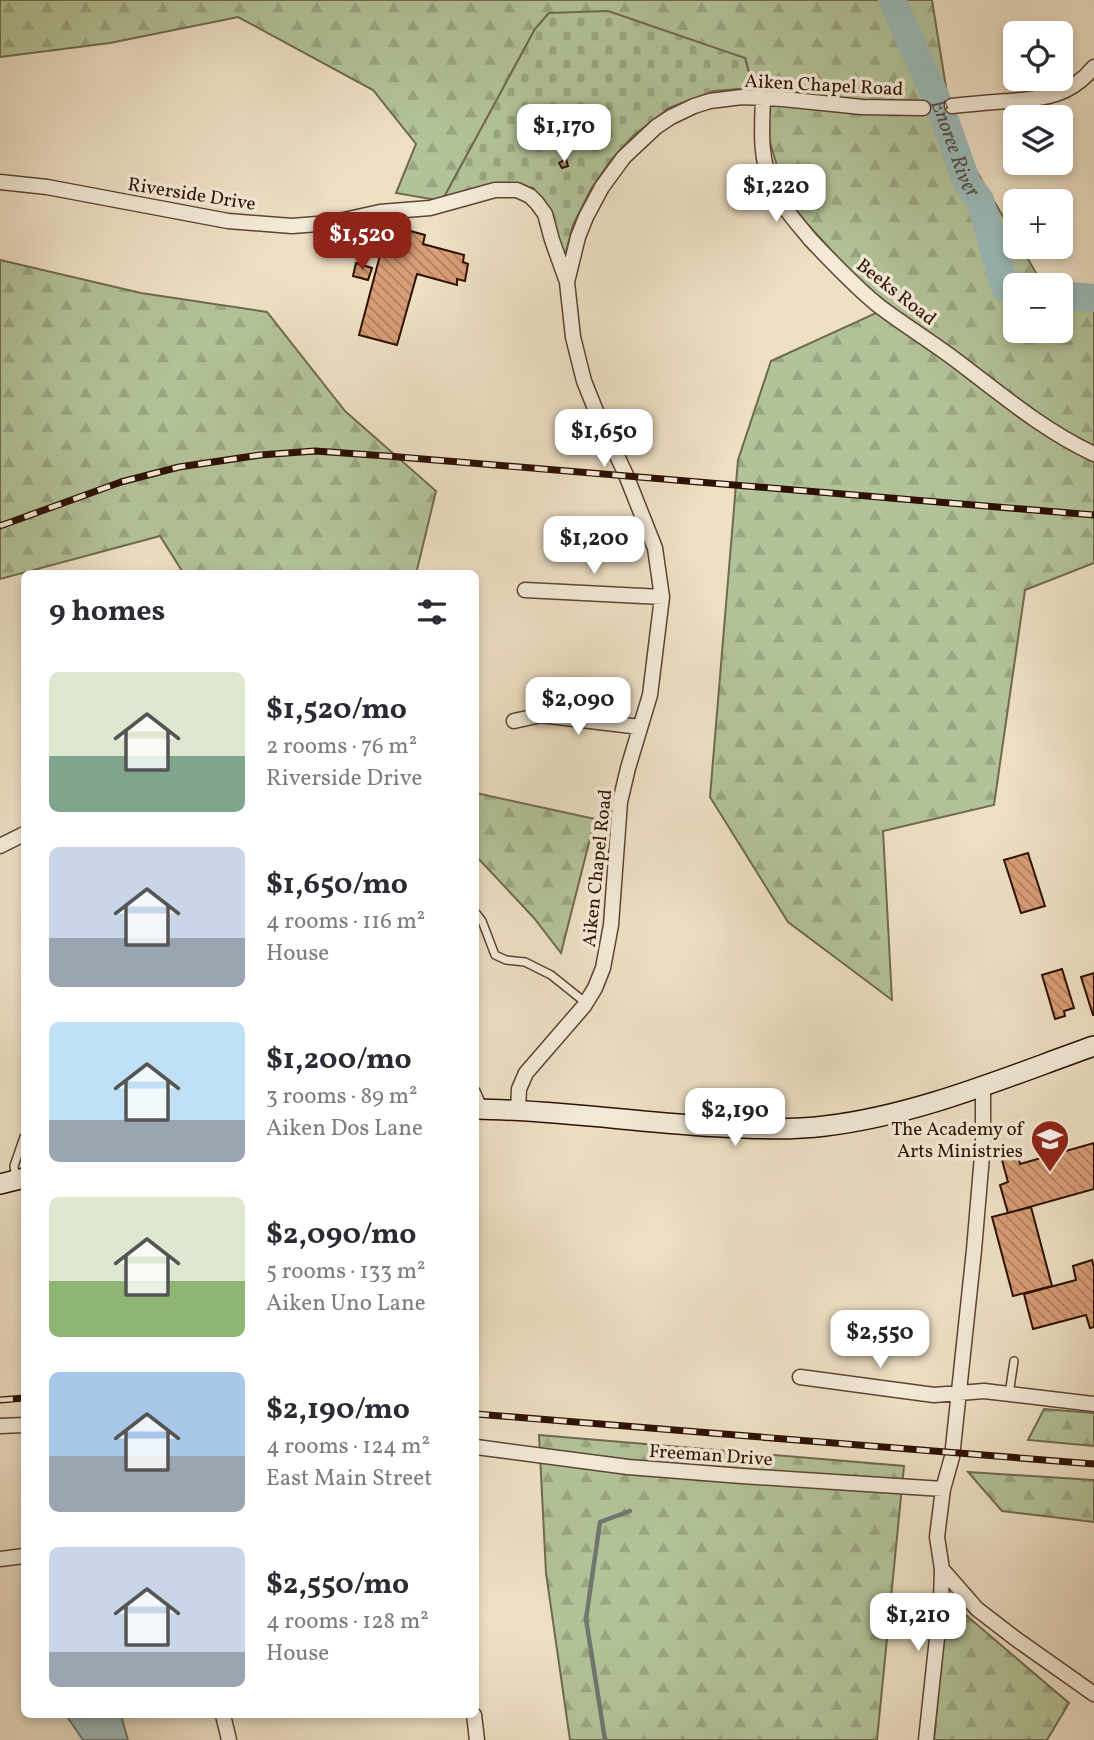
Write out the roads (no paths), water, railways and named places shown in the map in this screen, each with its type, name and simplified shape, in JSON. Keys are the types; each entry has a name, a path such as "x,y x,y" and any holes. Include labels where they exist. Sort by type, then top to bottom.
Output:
{"street":[{"path":"952,106 1054,96 1074,87 1094,67"},
{"name":"Aiken Chapel Road","path":"518,1110 519,1089 526,1073 586,1003 603,968 614,888 620,802 650,695 662,597 655,548 631,486 596,411 573,337 567,282 578,237 602,187 624,157 671,117 694,106 726,98 763,98 862,107 923,108"},
{"name":"Beeks Road","path":"763,98 762,151 773,189 801,228 827,257 853,284 880,306 1030,417 1094,454"},
{"name":"Riverside Drive","path":"0,182 47,187 228,221 292,226 330,223 380,212 430,208 495,190 517,190 530,196 545,214 567,282"},
{"path":"525,590 662,597"},
{"path":"514,721 541,715 640,727"},
{"path":"0,846 21,836"},
{"path":"479,1103 518,1110 752,1129 824,1126 895,1114 1094,1046"},
{"path":"926,1740 941,1601 942,1569 937,1536 943,1489 952,1457 959,1393 983,1143 983,1086"},
{"path":"800,1377 934,1395 984,1391 1094,1404"},
{"path":"0,1426 21,1425"},
{"name":"Freeman Drive","path":"479,1447 628,1467 943,1489"},
{"path":"0,1559 21,1556"},
{"path":"942,1569 978,1609 1094,1694"},
{"path":"224,1718 229,1740"},
{"path":"474,1718 477,1740"}],"lane":[{"path":"479,918 495,954 506,960 524,962 551,975 586,1003"},
{"path":"14,1181 14,1166 21,1146"},
{"path":"1009,1394 1014,1361"}],"water":[{"path":"68,1718 122,1718 128,1740 83,1740"}],"waterway":[{"name":"Enoree River","path":"892,0 941,109 967,183 980,200 1003,281"},
{"name":"Enoree River","path":"1073,296 1094,298"},
{"path":"605,1740 586,1619 600,1522 630,1511"}],"railway":[{"path":"0,526 121,482 179,467 260,455 315,451 1094,515"},
{"path":"0,1400 21,1398"},
{"path":"479,1414 1094,1464"}],"place":[{"name":"The Academy of Arts Ministries","path":"1050,1173"}]}
